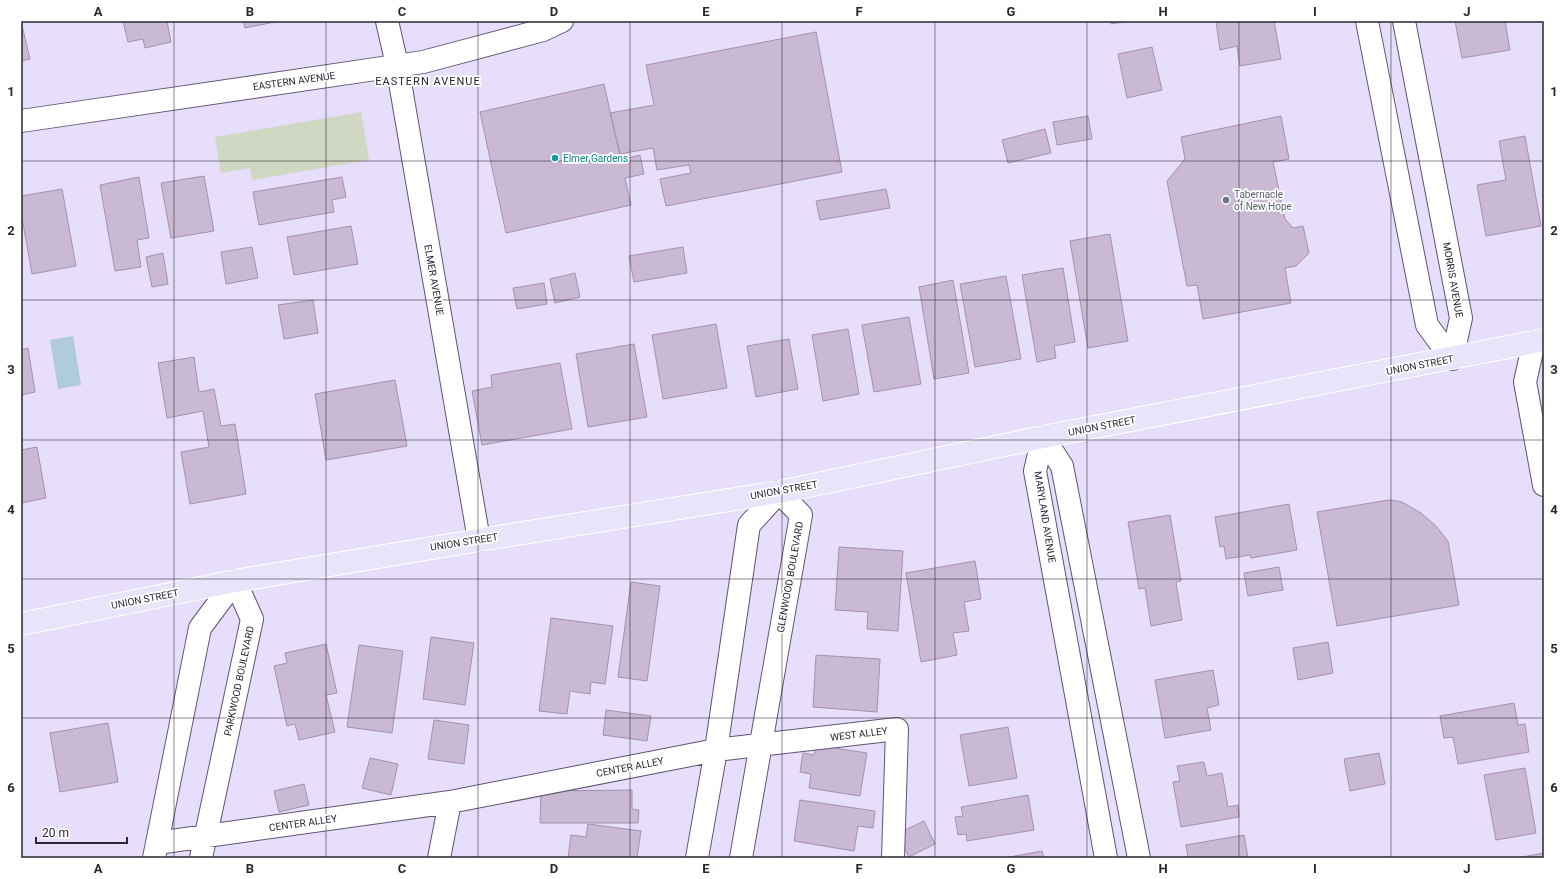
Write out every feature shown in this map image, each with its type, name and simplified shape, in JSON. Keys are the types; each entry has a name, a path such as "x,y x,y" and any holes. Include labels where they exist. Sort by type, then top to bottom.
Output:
{"main road":[{"name":"UNION STREET","path":"21,624 234,581 779,492 1043,437 1452,359 1540,347"}],"street":[{"name":"ELMER AVENUE","path":"387,21 397,65 479,540"},
{"name":"EASTERN AVENUE","path":"21,121 430,60 543,30 562,21"},
{"path":"1367,21 1426,322 1452,359"},
{"name":"MORRIS AVENUE","path":"1404,21 1461,318 1452,359"},
{"path":"1540,347 1525,382 1544,484"},
{"path":"1043,437 1062,466 1139,858"},
{"name":"MARYLAND AVENUE","path":"1043,437 1035,472 1106,858"},
{"path":"697,858 716,750 749,525 779,492"},
{"name":"GLENWOOD BOULEVARD","path":"741,858 801,515 779,492"},
{"path":"155,851 200,628 234,581"},
{"name":"PARKWOOD BOULEVARD","path":"201,858 252,619 234,581"},
{"name":"WEST ALLEY","path":"716,750 761,746 897,729 893,858"},
{"name":"CENTER ALLEY","path":"155,851 205,836 450,802 716,750"},
{"path":"439,858 450,802"}],"green space":[{"path":"361,112 369,160 252,180 250,168 221,173 215,137"}],"water":[{"path":"73,336 81,385 58,389 50,340"}],"building":[{"path":"21,21 30,59 21,61"},
{"path":"123,21 167,21 171,42 145,48 143,39 128,42"},
{"path":"243,21 280,21 245,28"},
{"path":"1111,21 1129,21 1111,24"},
{"path":"1216,21 1274,21 1281,59 1240,66 1237,46 1220,50"},
{"path":"1455,21 1505,21 1510,50 1462,58"},
{"path":"816,32 842,172 666,206 660,179 691,173 689,165 657,170 653,148 620,154 610,113 654,105 646,65"},
{"path":"1152,47 1162,90 1127,98 1118,54"},
{"name":"Elmer Gardens","path":"604,84 621,160 640,155 644,174 625,178 631,205 506,233 480,112"},
{"path":"1088,116 1092,139 1057,145 1053,122"},
{"name":"Tabernacle of New Hope","path":"1281,116 1289,159 1273,162 1285,219 1293,228 1303,226 1309,253 1296,266 1285,268 1291,303 1203,319 1197,285 1187,286 1167,181 1185,159 1181,137"},
{"path":"1045,129 1051,153 1008,163 1002,140"},
{"path":"1525,136 1541,226 1486,236 1477,185 1506,180 1499,141"},
{"path":"204,176 214,231 171,238 161,183"},
{"path":"139,177 149,238 137,240 141,267 115,271 100,185"},
{"path":"342,177 346,197 332,200 334,212 259,225 253,192"},
{"path":"62,189 76,266 32,274 21,212 21,196"},
{"path":"886,189 890,208 820,220 816,201"},
{"path":"351,226 358,264 294,275 287,237"},
{"path":"1110,234 1128,341 1088,348 1070,241"},
{"path":"252,247 258,278 226,284 221,252"},
{"path":"683,247 687,273 634,282 629,256"},
{"path":"163,253 168,284 152,287 146,257"},
{"path":"1063,268 1075,342 1054,346 1056,358 1037,362 1022,275"},
{"path":"575,273 580,297 555,303 550,279"},
{"path":"1006,276 1021,359 975,367 960,284"},
{"path":"953,280 969,373 934,379 919,287"},
{"path":"544,283 547,304 517,309 513,288"},
{"path":"313,300 318,333 284,339 278,305"},
{"path":"909,317 921,384 874,392 862,325"},
{"path":"716,324 727,388 663,399 652,335"},
{"path":"848,329 859,394 823,401 812,335"},
{"path":"789,339 798,389 756,397 747,346"},
{"path":"634,344 647,417 588,427 576,354"},
{"path":"28,348 35,392 21,395 21,350"},
{"path":"194,357 199,392 214,389 221,426 235,424 246,494 190,504 181,452 209,447 203,411 167,418 158,363"},
{"path":"560,363 572,429 482,445 472,391 492,387 491,375"},
{"path":"395,380 407,446 326,460 315,394"},
{"path":"37,447 46,498 21,503 21,450"},
{"path":"1391,500 1402,502 1421,513 1436,526 1448,541 1459,605 1337,626 1317,512"},
{"path":"1289,504 1297,550 1251,558 1250,555 1226,559 1224,546 1220,547 1215,517"},
{"path":"1170,515 1181,581 1176,582 1182,620 1151,626 1145,588 1139,589 1128,522"},
{"path":"839,547 903,551 898,631 867,629 868,612 835,610"},
{"path":"975,561 981,599 964,602 969,631 953,633 957,655 921,662 906,573"},
{"path":"1279,567 1283,590 1248,596 1244,573"},
{"path":"631,582 660,586 647,681 618,677"},
{"path":"551,618 613,626 605,684 591,682 590,694 570,691 567,714 539,711"},
{"path":"431,637 474,643 465,705 423,699"},
{"path":"1328,642 1333,673 1298,680 1293,648"},
{"path":"326,644 337,693 326,695 335,732 299,740 295,724 287,726 274,666 287,663 285,653"},
{"path":"359,645 403,651 392,733 347,727"},
{"path":"816,655 880,659 877,712 813,707"},
{"path":"1213,670 1219,705 1207,708 1211,730 1165,738 1155,680"},
{"path":"1514,703 1518,725 1525,724 1529,752 1458,764 1453,737 1444,738 1440,716"},
{"path":"606,710 651,716 647,741 603,735"},
{"path":"434,720 469,725 464,764 428,759"},
{"path":"108,723 118,782 60,792 50,733"},
{"path":"1008,727 1017,778 969,786 960,735"},
{"path":"816,745 867,753 860,796 809,788 811,774 800,772 803,753 814,755"},
{"path":"1379,753 1385,784 1350,791 1344,759"},
{"path":"370,758 398,764 391,795 362,788"},
{"path":"1204,762 1207,776 1222,773 1228,807 1238,805 1239,817 1181,827 1173,782 1180,781 1177,766"},
{"path":"1525,768 1536,833 1496,840 1484,775"},
{"path":"304,784 309,805 279,812 274,791"},
{"path":"632,790 632,809 639,810 638,823 540,823 541,791"},
{"path":"1028,795 1034,830 967,841 966,834 958,835 955,817 963,816 961,807"},
{"path":"800,800 875,811 873,828 858,826 854,851 794,841"},
{"path":"924,821 935,844 909,857 897,834"},
{"path":"588,824 641,831 637,858 568,858 571,835 586,837"},
{"path":"1244,835 1248,858 1188,858 1186,845"},
{"path":"1042,851 1044,858 1004,858"},
{"path":"1544,853 1544,858 1517,858"}],"place":[{"name":"Elmer Gardens","path":"555,158"},
{"name":"Tabernacle of New Hope","path":"1226,200"}],"district":[{"name":"EASTERN AVENUE","path":"428,81"}]}
